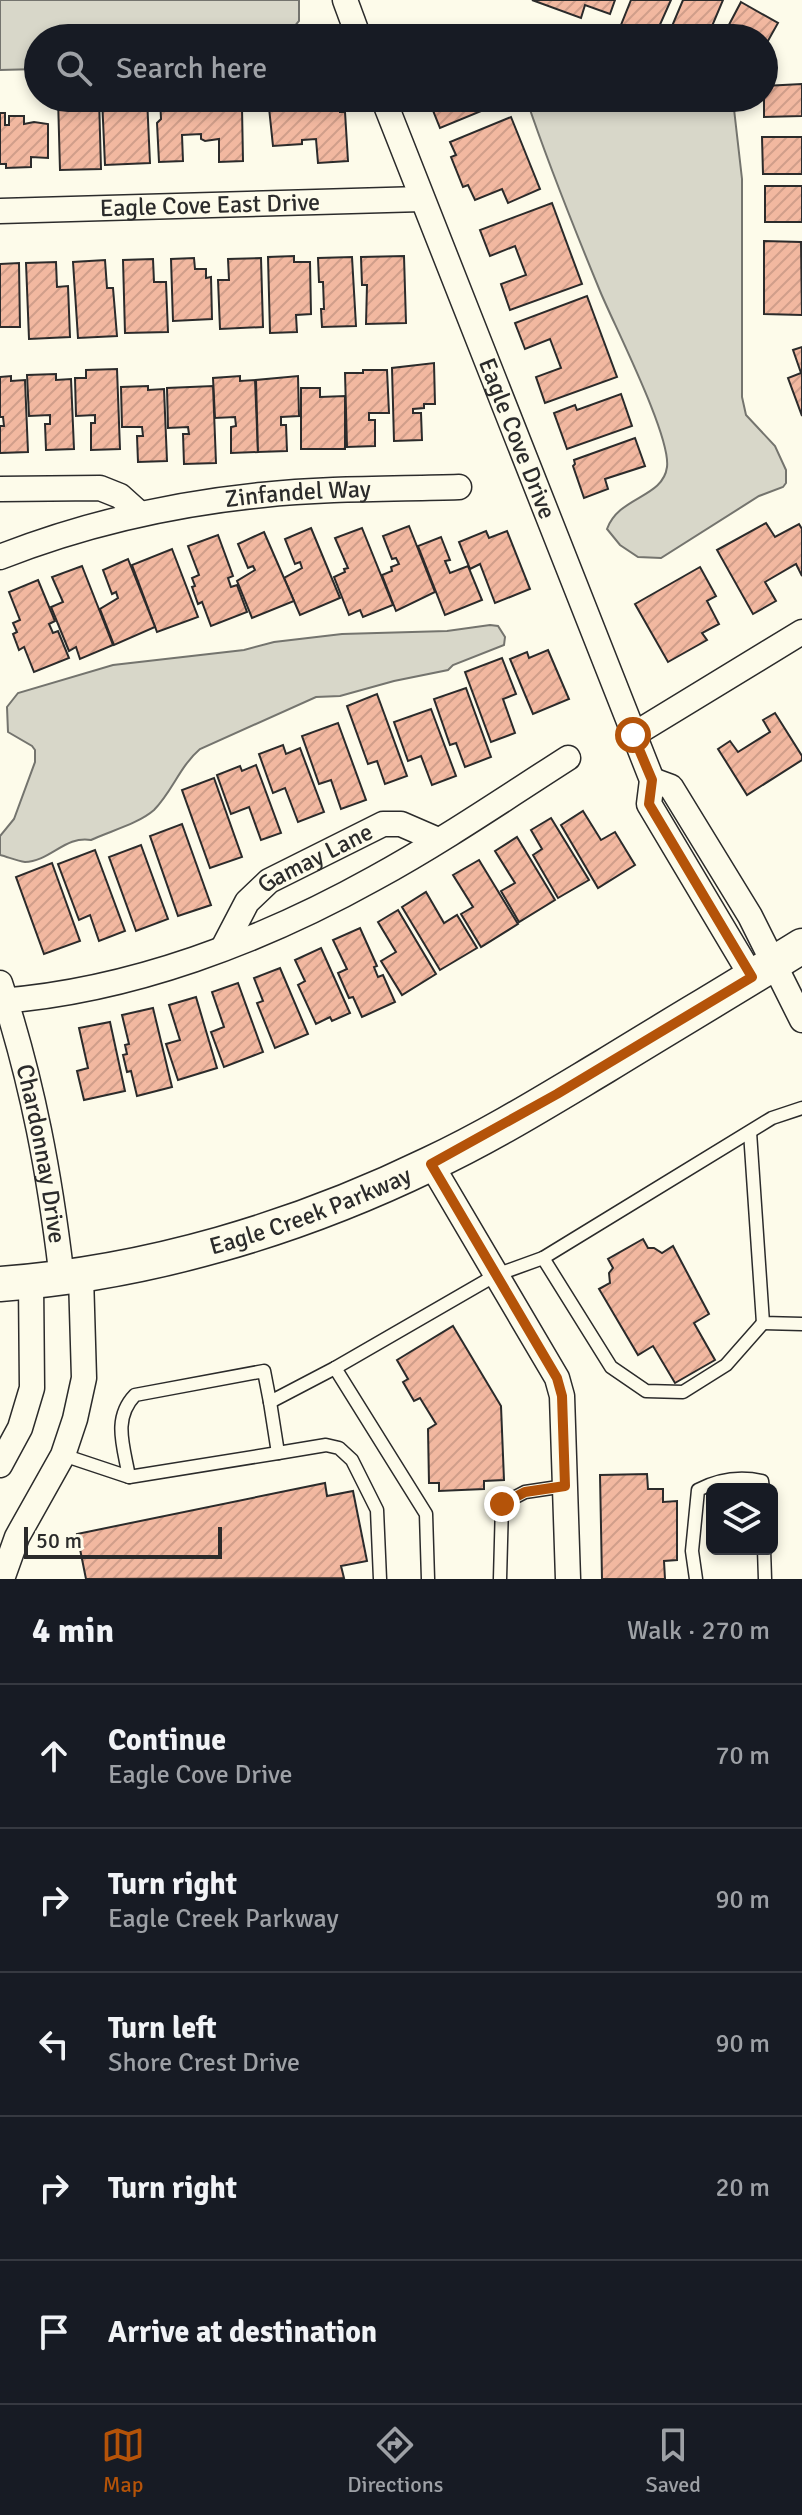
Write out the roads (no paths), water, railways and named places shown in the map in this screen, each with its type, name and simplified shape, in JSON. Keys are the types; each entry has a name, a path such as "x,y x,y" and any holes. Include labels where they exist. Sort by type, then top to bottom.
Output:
{"main road":[{"name":"Eagle Creek Parkway","path":"43,1280 171,1257 242,1238 431,1164 545,1101 802,946"}],"street":[{"path":"345,0 354,24"},
{"name":"Eagle Cove Drive","path":"388,112 652,780 671,787 750,916 762,971 802,1020"},
{"name":"Eagle Cove East Drive","path":"0,211 422,199"},
{"name":"Zinfandel Way","path":"0,557 78,530 140,514 266,494 459,487"},
{"path":"0,489 100,488 120,496 140,514"},
{"path":"633,735 802,632"},
{"name":"Gamay Lane","path":"2,995 79,989 223,948 323,906 377,877 568,758"},
{"name":"Gamay Lane","path":"223,948 255,892 292,868 383,824 401,824 438,840"},
{"name":"Chardonnay Drive","path":"2,995 31,1087 48,1165 43,1280"},
{"path":"431,1164 557,1378 562,1396 568,1579"},
{"path":"2,1579 17,1537 63,1455 84,1378 43,1280"},
{"path":"0,1465 20,1428 32,1388 43,1280"}],"lane":[{"path":"270,1402 496,1275 543,1258 772,1118 802,1108"},
{"path":"543,1258 611,1367 646,1391 683,1392 726,1365 763,1323 750,1132"},
{"path":"763,1323 802,1324"},
{"path":"335,1368 426,1514 428,1579"},
{"path":"129,1477 120,1423 124,1406 135,1395 264,1371 278,1453"},
{"path":"63,1455 129,1477 326,1445 339,1448 352,1460 377,1510 380,1579"},
{"path":"711,1483 748,1478 762,1483"},
{"path":"500,1579 502,1504 525,1492 565,1486"},
{"path":"696,1579 692,1551 698,1490 706,1486"},
{"path":"764,1555 765,1579"}]}
